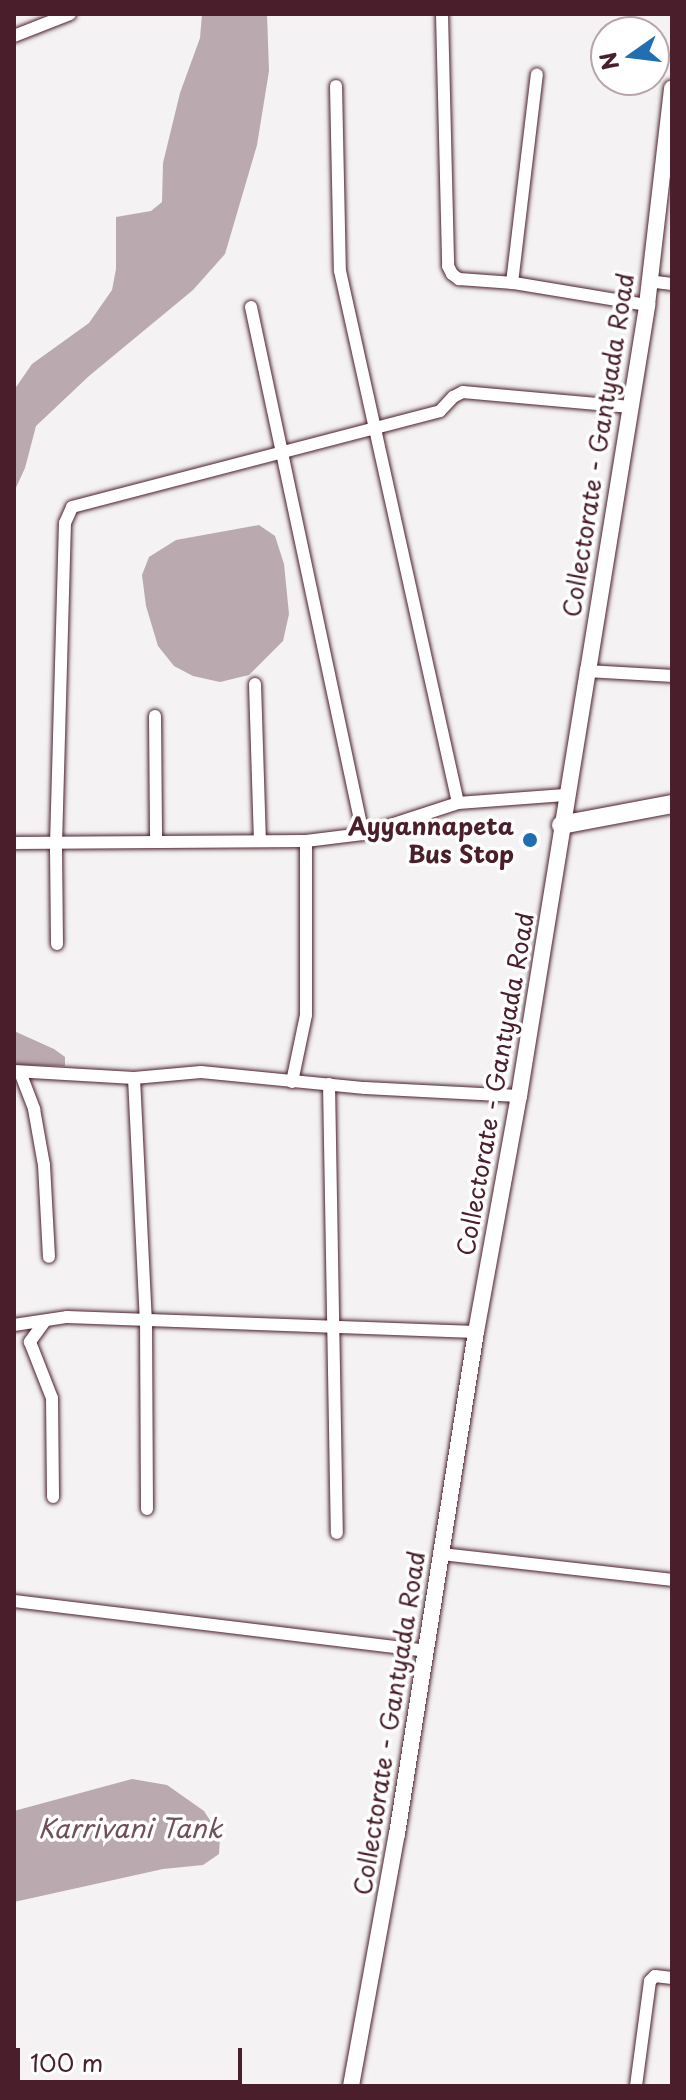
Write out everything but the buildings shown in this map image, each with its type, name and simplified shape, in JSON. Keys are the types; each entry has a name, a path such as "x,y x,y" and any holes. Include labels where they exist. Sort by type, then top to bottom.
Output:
{"main road":[{"path":"561,825 672,804"}],"street":[{"path":"14,36 70,14"},
{"path":"442,14 448,266 459,279 512,283 647,305"},
{"path":"512,283 537,74"},
{"path":"336,86 340,271 458,803"},
{"name":"Collectorate - Gantyada Road","path":"351,2086 426,1651 476,1332 519,1096 565,795 647,305 672,88"},
{"path":"648,281 672,284"},
{"path":"251,307 363,834"},
{"path":"57,944 56,844 65,523 69,511 76,504 375,430 440,411 453,397 463,392 630,407"},
{"path":"588,671 672,676"},
{"path":"255,684 260,840"},
{"path":"155,716 156,842"},
{"path":"14,843 306,841 363,834 458,803 565,795"},
{"path":"292,1082 306,1015 306,841"},
{"path":"49,1257 44,1165 34,1109 17,1071 134,1078 201,1072 292,1082 519,1096"},
{"path":"134,1078 146,1321 147,1509"},
{"path":"329,1084 337,1533"},
{"path":"14,1325 67,1317 476,1332"},
{"path":"45,1321 30,1342 52,1398 53,1497"},
{"path":"441,1554 672,1580"},
{"path":"14,1601 426,1651"},
{"path":"636,2086 650,1981 655,1976 672,1978"}],"water":[{"path":"202,14 267,14 269,71 257,145 225,254 193,290 89,376 36,426 25,468 14,492 14,390 32,364 89,323 112,290 116,269 116,217 151,211 162,202 163,163 180,93 200,38"},
{"path":"259,525 275,536 284,564 289,614 283,641 249,675 220,682 193,676 174,666 158,646 146,606 142,575 149,557 176,540"},
{"path":"14,1031 54,1049 65,1057 65,1066 14,1065"},
{"name":"Karrivani Tank","path":"132,1779 167,1785 204,1811 220,1836 219,1854 203,1865 163,1869 14,1902 14,1811"}],"place":[{"name":"Ayyannapeta Bus Stop","path":"530,840"}]}
